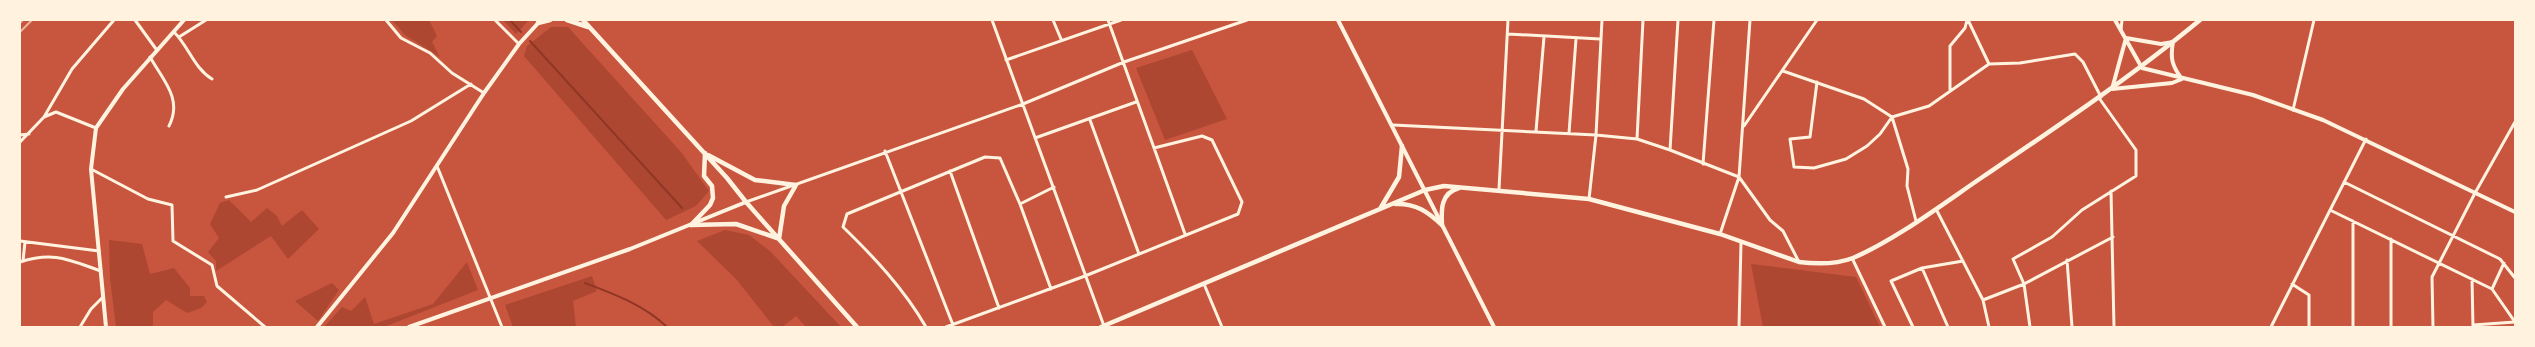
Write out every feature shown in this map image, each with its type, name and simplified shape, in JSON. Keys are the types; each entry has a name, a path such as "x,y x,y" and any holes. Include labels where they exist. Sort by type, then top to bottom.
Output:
{"main road":[{"path":"539,21 550,20"},
{"path":"567,20 590,28"},
{"path":"584,20 705,153 746,202 857,327"},
{"path":"1103,326 1425,190 1444,186 1499,189 1589,199 1720,234 1741,243 1782,254 1799,262 1812,264 1852,258 1935,209 2100,98 2142,68 2200,20"},
{"path":"1380,209 1399,178 1402,146"},
{"path":"705,153 755,180 796,185 784,206 779,239"},
{"path":"691,225 710,205 713,198 712,186 704,176 705,153"},
{"path":"1442,225 1441,207 1444,198 1454,189 1462,187"},
{"path":"1392,204 1416,206 1428,212 1442,225"},
{"path":"691,225 736,224 779,239"}],"street":[{"path":"20,142 44,117 72,69 114,20"},
{"path":"135,20 156,49"},
{"path":"106,327 91,169 96,128 122,88 184,20"},
{"path":"179,37 206,20"},
{"path":"386,20 401,38 430,53 452,73 484,92"},
{"path":"495,20 519,44"},
{"path":"992,20 1054,187 1103,326"},
{"path":"1053,20 1061,39"},
{"path":"1108,20 1124,62 1136,102 1185,234"},
{"path":"1006,60 1061,39 1121,20"},
{"path":"409,327 490,297 630,249 746,202 1023,104 1124,62 1247,20"},
{"path":"1338,20 1494,327"},
{"path":"1499,189 1508,20"},
{"path":"1589,199 1596,135 1602,20"},
{"path":"1637,139 1643,20"},
{"path":"1670,150 1678,20"},
{"path":"1703,164 1714,20"},
{"path":"1720,234 1739,177 1750,20"},
{"path":"1743,128 1783,72 1817,20"},
{"path":"1967,20 1989,64"},
{"path":"1950,91 1950,46 1965,28 1967,20"},
{"path":"2115,20 2142,68 2252,95 2323,120 2366,139 2515,212"},
{"path":"2121,30 2122,20"},
{"path":"2293,110 2314,20"},
{"path":"317,327 393,233 484,92 519,44 539,21"},
{"path":"174,32 179,37 200,71 212,79"},
{"path":"1508,34 1576,39 1600,39"},
{"path":"1536,131 1544,37"},
{"path":"2126,38 2161,44 2173,42 2172,60 2174,68 2182,79"},
{"path":"2126,38 2112,89 2172,83 2182,79"},
{"path":"1569,133 1576,39"},
{"path":"1817,82 1810,137 1790,139 1794,167 1814,168 1846,159 1867,146 1880,134 1892,117 1929,106 1989,64 2020,63 2075,54 2083,62 2100,98 2136,150 2136,176 2082,210 2052,237 2013,259 2024,284 2030,327"},
{"path":"150,57 175,105 175,114 169,126"},
{"path":"1783,72 1817,82 1864,99 1892,117 1908,169 1907,186 1916,221"},
{"path":"226,196 257,190 411,121 472,84"},
{"path":"1035,138 1090,120 1136,102"},
{"path":"44,117 56,112 96,128"},
{"path":"1090,120 1139,254"},
{"path":"2433,327 2432,277 2475,193 2515,122"},
{"path":"1392,125 1596,135 1637,139 1670,150 1739,177 1770,220 1783,231 1799,262"},
{"path":"20,135 28,134"},
{"path":"946,327 1085,276 1185,234 1238,214 1242,202 1212,140 1202,136 1154,148"},
{"path":"2271,327 2366,139"},
{"path":"885,152 953,324"},
{"path":"926,327 916,311 874,257 843,227 847,214 985,156 1000,158 1020,204 1051,289"},
{"path":"437,165 502,327"},
{"path":"91,169 148,198 172,205 173,241 212,265 217,286 265,327"},
{"path":"950,171 999,308"},
{"path":"2344,182 2453,235 2504,263 2515,278"},
{"path":"1020,204 1054,187"},
{"path":"2111,191 2114,327"},
{"path":"1935,209 1984,300 1989,327"},
{"path":"2330,210 2391,240 2472,279 2492,289 2515,322 2473,326 2472,279"},
{"path":"2353,221 2353,327"},
{"path":"1984,300 2024,284 2113,237"},
{"path":"2391,240 2391,327"},
{"path":"20,241 99,251"},
{"path":"25,242 22,262 35,257 58,256 101,271"},
{"path":"1739,327 1741,243"},
{"path":"1852,258 1885,327"},
{"path":"2067,260 2072,327"},
{"path":"1913,327 1891,281 1922,268 1963,261"},
{"path":"2492,289 2504,263"},
{"path":"1922,268 1948,327"},
{"path":"1204,284 1222,327"},
{"path":"2292,284 2309,295 2309,327"},
{"path":"80,327 91,309 103,297"}],"shaded area":[{"path":"392,20 429,20 437,36 432,42 440,57 405,35"},
{"path":"503,20 529,20 516,34"},
{"path":"551,27 568,27 681,152 709,191 696,206 666,220 524,56 527,46"},
{"path":"1192,50 1227,119 1165,140 1136,68"},
{"path":"229,200 251,222 267,208 277,216 282,226 302,210 319,229 288,259 271,236 216,271 216,261 208,252 219,238 210,224 220,203"},
{"path":"725,230 749,235 770,251 841,327 806,327 796,316 782,327 774,327 737,280 697,241"},
{"path":"109,240 142,244 150,274 174,268 190,288 190,296 204,296 207,302 201,308 187,313 166,300 153,312 153,327 116,327 110,278"},
{"path":"467,262 478,290 384,327 324,327 342,307 351,311 365,297 374,324 433,304"},
{"path":"1751,264 1856,277 1880,327 1763,327"},
{"path":"592,276 597,291 573,301 576,327 513,327 505,305"},
{"path":"332,283 339,290 318,321 295,301"}],"waterway":[{"path":"510,20 521,32"},
{"path":"530,41 682,208"},
{"path":"585,283 639,306 667,327"}],"railway":[{"path":"20,23 23,20"},
{"path":"20,32 32,20"}]}
